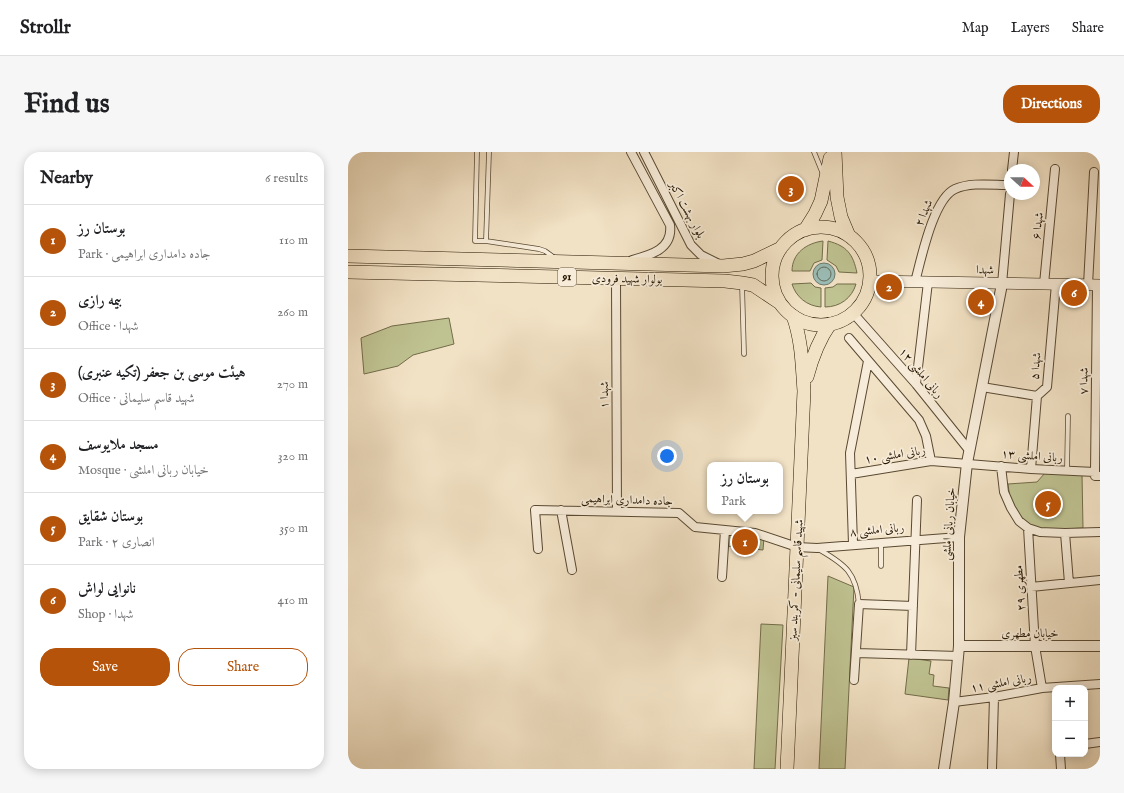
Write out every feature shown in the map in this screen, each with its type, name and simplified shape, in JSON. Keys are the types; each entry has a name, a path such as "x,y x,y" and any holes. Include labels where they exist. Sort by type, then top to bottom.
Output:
{"main road":[{"name":"91","path":"804,230 816,214 821,201 831,154"},
{"name":"91","path":"831,154 841,217 849,236"},
{"name":"91","path":"816,227 827,227 839,230 849,236 858,244 865,255 869,268 870,281 864,298 853,313 842,320 830,324 817,325 804,322 793,316 780,303 774,290 772,276 774,261 781,248 791,237 804,230 816,227"},
{"name":"بولوار شهید فرودی","path":"348,256 723,266 743,264 754,261 781,248"},
{"name":"بولوار شهید فرودی","path":"348,272 742,282 753,285 780,303"},
{"name":"شهدا","path":"870,281 1095,285"},
{"path":"793,316 799,333 804,391"},
{"path":"804,391 811,359 821,336 830,324"},
{"name":"شهید قاسم سلیمانی - کمربند سبز","path":"787,769 804,391"}],"street":[{"name":"بلوار بهشت اکبر","path":"624,263 651,255 661,248 669,239 671,232 670,225 632,152"},
{"name":"بلوار بهشت اکبر","path":"644,152 692,245 701,255 723,266"},
{"path":"1013,164 1014,152"},
{"name":"شهدا ۶","path":"1044,284 1055,169"},
{"name":"شهدا ۷","path":"1094,172 1091,218 1098,362 1097,475"},
{"name":"شهدا ۲","path":"915,282 934,217 944,198 953,190 961,187 983,184 1004,185"},
{"path":"1002,284 1009,200"},
{"path":"1091,218 1100,219"},
{"name":"شهدا ۱","path":"616,279 617,511"},
{"path":"916,384 928,282"},
{"name":"خیابان ربانی املشی","path":"944,769 954,702 959,651 959,536 967,464 1002,284"},
{"name":"شهدا ۵","path":"1031,469 1037,396 1047,387 1056,284"},
{"name":"ربانی املشی ۱۲","path":"853,313 916,384 969,450"},
{"path":"849,338 919,420 926,436 931,461"},
{"path":"853,544 850,453 868,361"},
{"path":"982,387 1037,396"},
{"name":"ربانی املشی ۱۰","path":"851,474 931,461 967,464"},
{"name":"ربانی املشی ۱۳","path":"967,464 1067,470 1097,475"},
{"path":"1001,466 1004,492 1011,508 1020,521 1028,528 1040,532 1100,532"},
{"path":"911,655 917,500"},
{"name":"جاده دامداری ابراهیمی","path":"538,549 535,510 617,511 680,514 695,527 755,533 797,547"},
{"path":"561,510 572,570"},
{"name":"مطهری ۲۹","path":"1028,528 1035,646 1042,688"},
{"path":"722,577 725,530"},
{"path":"1065,533 1069,583"},
{"name":"ربانی املشی ۸","path":"797,547 817,548 959,536"},
{"path":"1032,587 1100,580"},
{"path":"854,680 860,604 913,606"},
{"name":"خیابان مطهری","path":"959,651 1035,646 1100,646"},
{"path":"856,653 911,655 959,651"},
{"name":"ربانی املشی ۱۱","path":"1088,685 1100,684"},
{"name":"ربانی املشی ۱۱","path":"954,702 994,697 1042,688 1052,688"},
{"path":"992,769 994,697"},
{"path":"1088,744 1100,742"},
{"path":"1060,757 1061,769"}],"lane":[{"path":"477,152 475,241 486,241 539,249 551,254 558,261"},
{"path":"486,241 489,152"},
{"path":"814,152 826,180"},
{"path":"742,282 744,354"},
{"path":"1067,470 1068,416"},
{"path":"881,542 881,566"},
{"path":"817,548 836,559 849,571 856,583 860,604"}],"green space":[{"path":"823,241 822,260 814,263 810,271 792,271 795,259 802,250 811,244"},
{"path":"828,241 840,245 848,252 857,273 839,272 836,266 827,260"},
{"path":"811,283 815,287 821,288 821,307 811,305 799,297 792,284"},
{"path":"837,284 856,284 852,294 845,301 830,307 825,307 825,288 833,287"},
{"path":"449,318 454,344 413,355 398,366 364,374 361,338 392,326"},
{"path":"1045,473 1082,474 1083,528 1038,530 1022,519 1015,509 1010,499 1008,484 1037,482"},
{"path":"727,534 764,537 763,550 726,546"},
{"path":"828,576 854,587 845,769 819,769"},
{"path":"761,624 783,625 775,769 754,769"},
{"path":"909,658 931,661 929,674 934,675 933,686 949,688 948,700 905,694"}],"water":[{"path":"824,263 832,266 835,274 832,282 824,285 816,282 813,274 816,266"}],"place":[{"name":"هيئت موسی بن جعفر (تکیه عنبری)","path":"791,189"},
{"name":"بیمه رازی","path":"889,287"},
{"name":"نانوایی لواش","path":"1074,293"},
{"name":"مسجد ملایوسف","path":"981,302"},
{"name":"بوستان شقایق","path":"1048,504"},
{"name":"بوستان رز","path":"745,542"}]}
